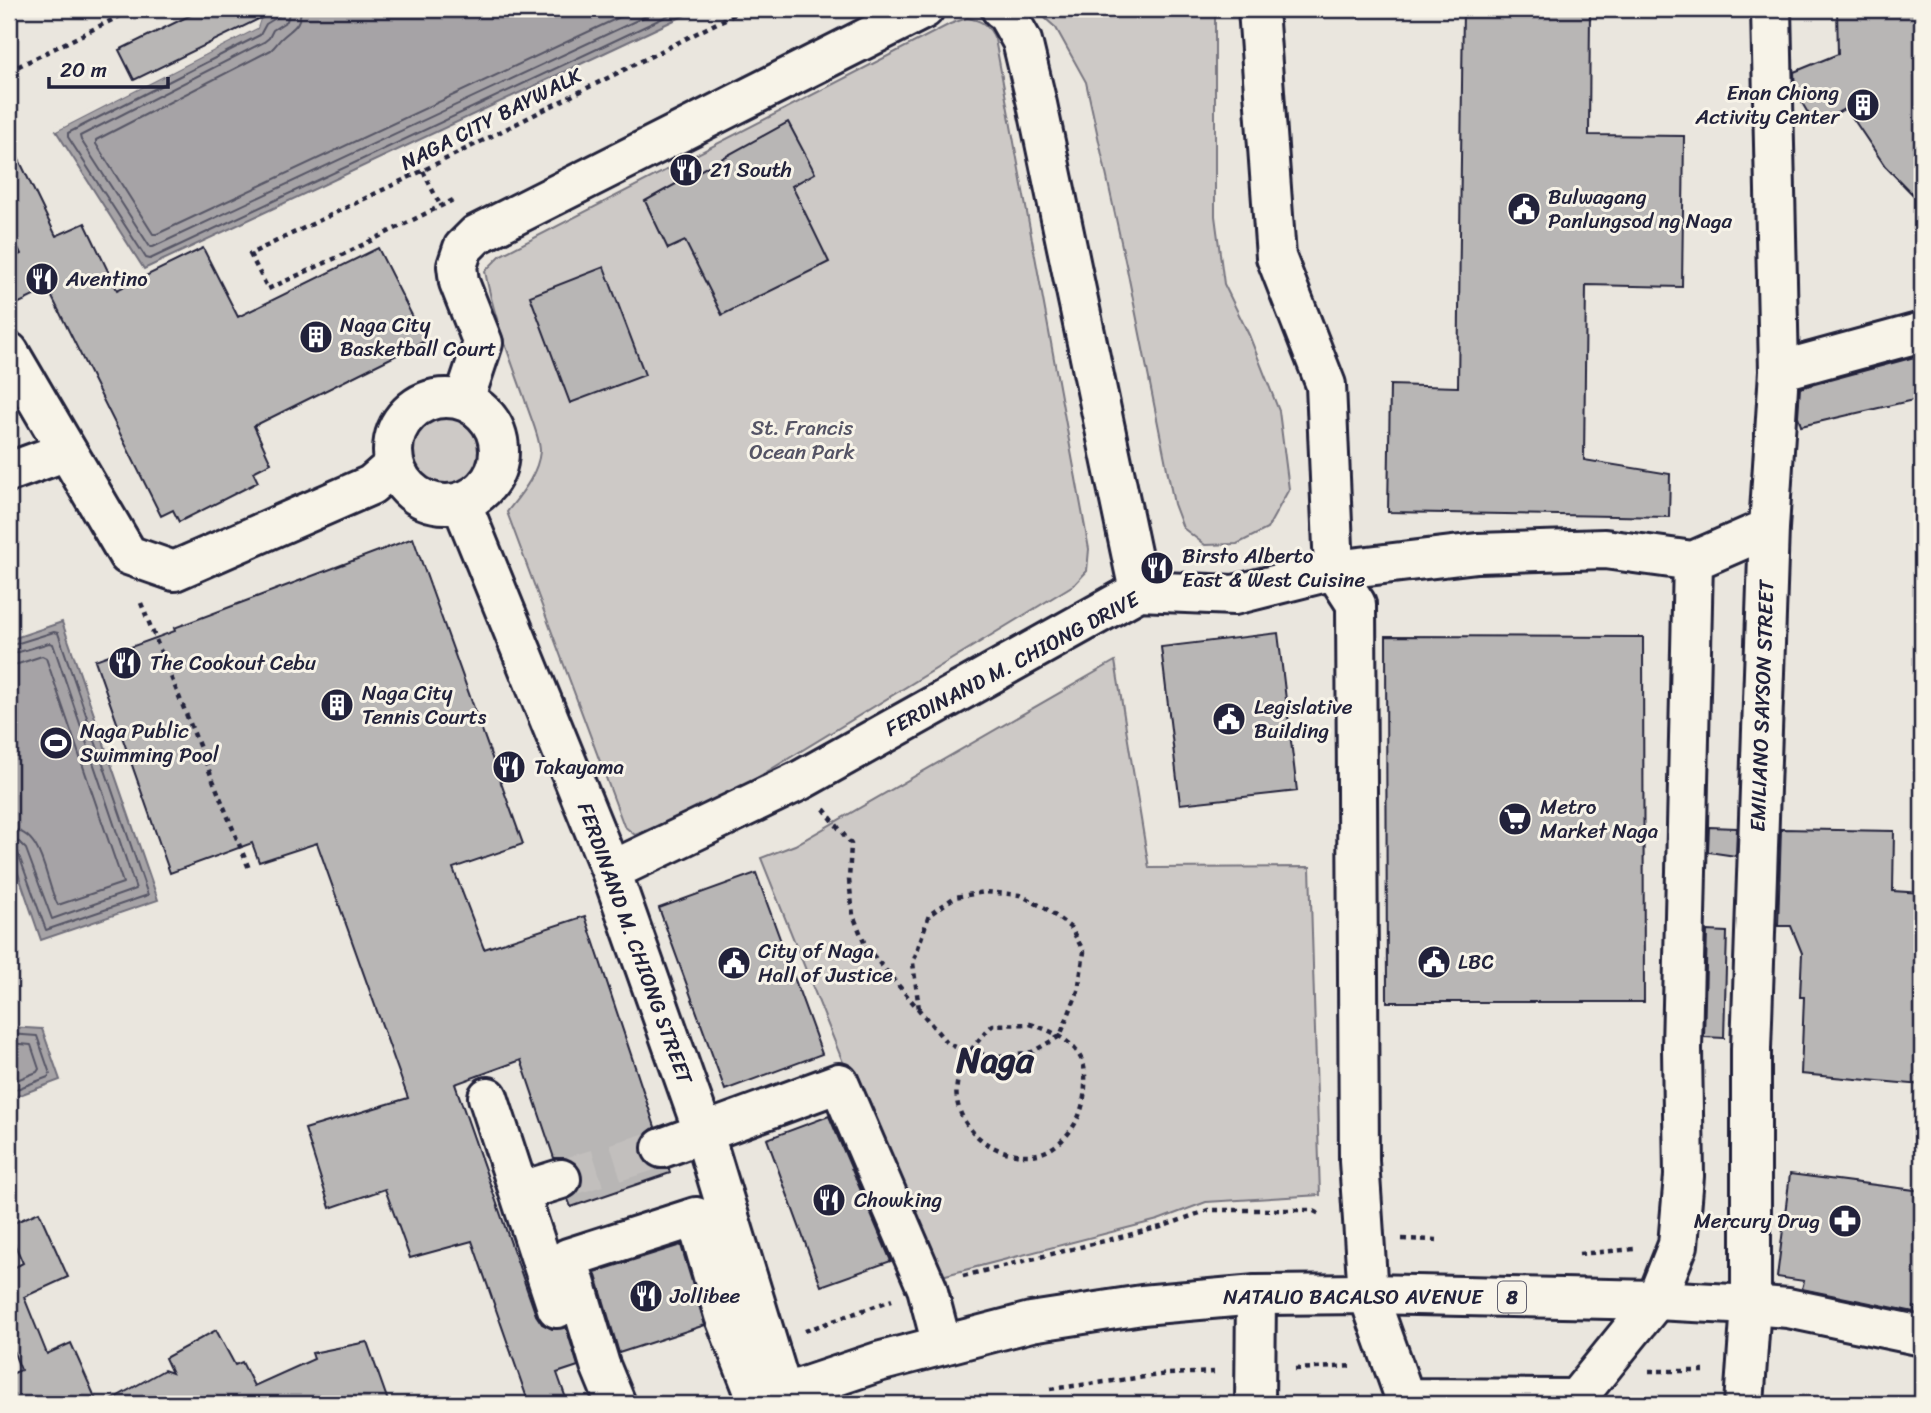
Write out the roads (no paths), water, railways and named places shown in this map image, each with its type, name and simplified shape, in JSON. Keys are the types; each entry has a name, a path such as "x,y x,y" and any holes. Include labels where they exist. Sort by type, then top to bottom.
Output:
{"main road":[{"path":"464,400 482,343 459,282 457,266 463,248 477,235 924,9"},
{"path":"1001,9 1005,11 1022,41 1037,104 1139,591"},
{"path":"1258,9 1276,257 1326,385 1334,570 1356,604 1359,1161 1368,1294 1405,1398 1576,1398 1656,1300 1678,1245 1684,1176 1682,1049 1693,561 1769,528"},
{"name":"EMILIANO SAYSON STREET","path":"1745,1387 1751,1305 1751,1049 1769,528 1779,371 1771,9"},
{"path":"1779,371 1922,332"},
{"path":"9,352 128,555 174,571 371,485 394,465"},
{"path":"447,397 464,400 479,408 490,420 497,436 499,453 496,469 488,484 476,495 461,502 444,504 428,501 413,493 401,481 394,465 396,432 404,418 416,406 431,399 447,397"},
{"path":"9,472 67,451"},
{"name":"FERDINAND M. CHIONG STREET","path":"461,502 611,871 704,1134 768,1344 765,1400"},
{"name":"FERDINAND M. CHIONG DRIVE","path":"611,871 801,780 1139,591 1234,595 1334,570 1477,553 1605,549 1693,561"},
{"path":"662,1148 839,1083 927,1288 942,1345"},
{"path":"488,1097 589,1404"},
{"path":"519,1192 561,1179"},
{"path":"616,1404 600,1365 568,1258 696,1217 724,1315 765,1400"},
{"path":"1255,1404 1256,1294"},
{"name":"NATALIO BACALSO AVENUE","path":"765,1400 878,1363 1031,1322 1142,1305 1256,1294 1656,1300 1751,1305 1788,1308 1922,1336"}],"water":[{"path":"280,9 698,9 144,269 56,131 257,28 260,19"},
{"name":"Naga Public Swimming Pool","path":"62,622 158,900 41,940 9,847 9,640"},
{"path":"9,1027 42,1029 60,1080 9,1099"}],"tunnel":[{"path":"561,1179 662,1148"}],"place":[{"name":"Enan Chiong Activity Center","path":"1863,105"},
{"name":"21 South","path":"686,170"},
{"name":"Bulwagang Panlungsod ng Naga","path":"1524,209"},
{"name":"Aventino","path":"42,279"},
{"name":"Naga City Basketball Court","path":"316,337"},
{"name":"Birsto Alberto East & West Cuisine","path":"1157,568"},
{"name":"The Cookout Cebu","path":"125,663"},
{"name":"Naga City Tennis Courts","path":"337,705"},
{"name":"Legislative Building","path":"1229,719"},
{"name":"Naga Public Swimming Pool","path":"56,743"},
{"name":"Takayama","path":"509,767"},
{"name":"Metro Market Naga","path":"1515,819"},
{"name":"LBC","path":"1434,962"},
{"name":"City of Naga Hall of Justice","path":"734,963"},
{"name":"Chowking","path":"829,1200"},
{"name":"Mercury Drug","path":"1845,1221"},
{"name":"Jollibee","path":"646,1296"}],"district":[{"name":"Naga","path":"995,1060"}],"park label":[{"name":"St. Francis Ocean Park","path":"802,440"}]}
